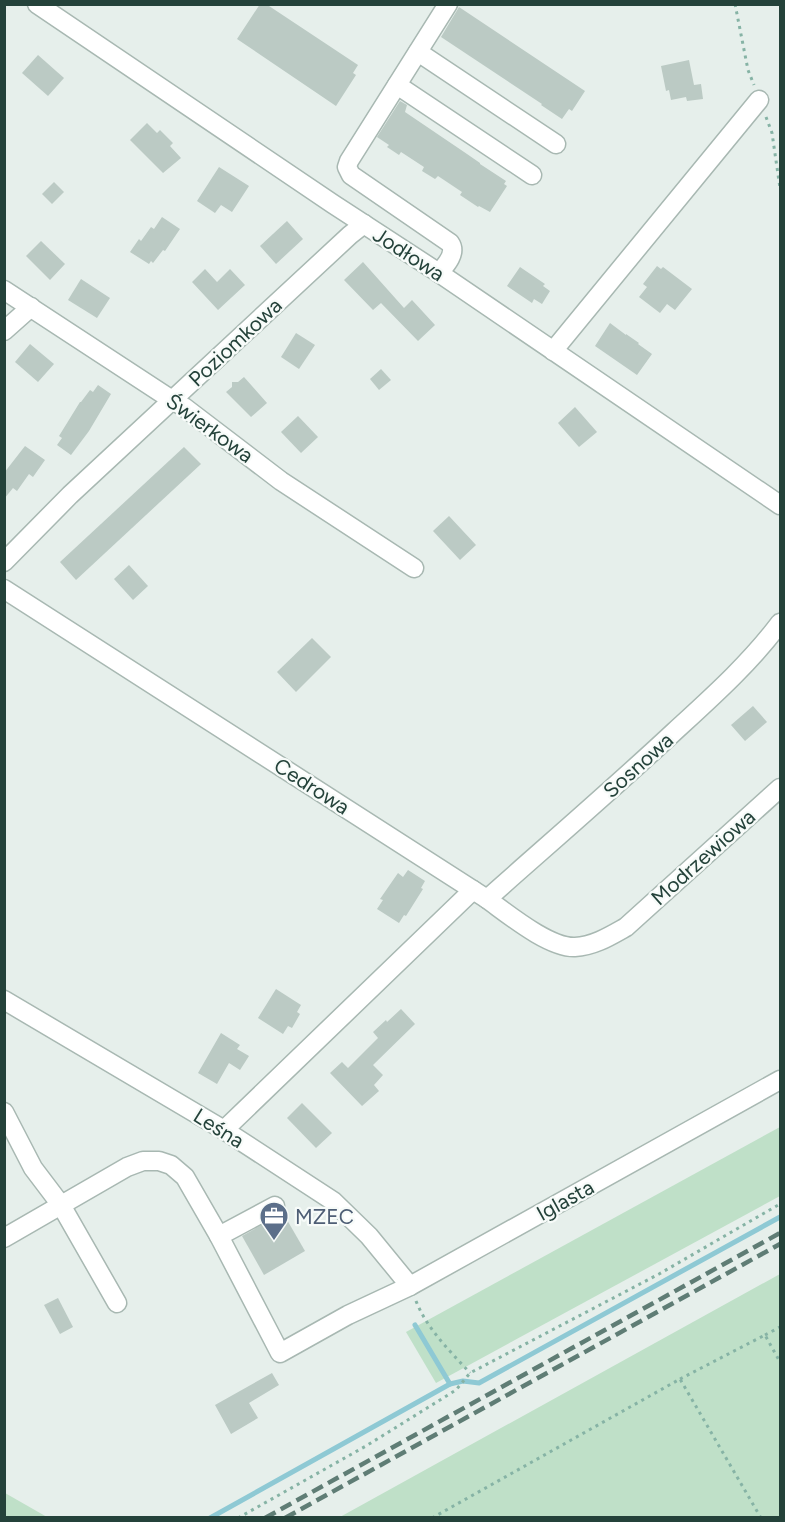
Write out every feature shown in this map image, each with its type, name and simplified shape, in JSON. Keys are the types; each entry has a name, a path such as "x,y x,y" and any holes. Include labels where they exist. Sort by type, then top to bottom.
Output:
{"street":[{"name":"Jodłowa","path":"37,4 780,505"},
{"path":"439,273 452,254 453,247 450,243 351,175 347,167 448,4"},
{"path":"418,52 556,144"},
{"path":"397,85 532,175"},
{"path":"553,351 759,100"},
{"name":"Poziomkowa","path":"4,562 70,495 364,224"},
{"name":"Świerkowa","path":"4,290 184,407 281,481 414,568"},
{"path":"4,331 31,307"},
{"name":"Cedrowa","path":"4,589 537,934 555,943 573,947 600,942 626,927"},
{"name":"Sosnowa","path":"224,1130 480,895 650,755 762,647 780,623"},
{"name":"Modrzewiowa","path":"626,927 780,788"},
{"name":"Leśna","path":"4,1000 224,1130 333,1201 369,1236 410,1286"},
{"name":"Iglasta","path":"219,1236 280,1353 348,1315 410,1286 780,1080"},
{"path":"4,1112 33,1168 61,1205 117,1303"},
{"path":"4,1238 127,1167 143,1161 159,1161 171,1165 185,1177 219,1236 275,1206"}],"path":[{"path":"238,1518 376,1440 456,1390 470,1373 659,1274 780,1204"},
{"path":"410,1286 421,1314 470,1373"},
{"path":"432,1518 680,1378 780,1326"},
{"path":"765,1335 780,1362"},
{"path":"680,1378 761,1518"}],"green space":[{"path":"780,1127 780,1196 436,1383 406,1332"},
{"path":"780,1274 780,1517 340,1517"},
{"path":"5,1493 47,1517 5,1517"}],"building":[{"path":"260,4 266,4 358,65 353,73 356,75 336,106 237,39"},
{"path":"459,7 585,91 572,111 569,109 562,119 441,37"},
{"path":"38,55 64,78 48,96 22,73"},
{"path":"689,60 694,85 701,84 703,99 687,101 686,97 671,100 669,90 666,91 661,66"},
{"path":"400,101 407,105 405,112 506,181 504,184 507,186 490,212 460,195 462,192 438,176 435,179 422,171 424,167 401,152 399,155 377,137"},
{"path":"147,123 157,133 160,130 173,143 170,146 181,158 163,173 130,140"},
{"path":"219,167 249,186 232,212 221,205 215,213 197,201"},
{"path":"54,182 64,192 52,204 42,194"},
{"path":"162,217 180,229 165,251 163,250 153,263 151,261 149,264 130,252 151,227 154,229"},
{"path":"287,221 303,239 276,264 260,246"},
{"path":"41,241 65,264 50,280 26,256"},
{"path":"363,262 404,308 412,300 435,325 418,341 381,303 373,310 344,280"},
{"path":"657,266 661,269 663,267 692,289 675,310 667,304 660,313 639,297 647,287 643,284"},
{"path":"520,267 545,284 543,286 550,291 542,304 534,299 532,303 507,286"},
{"path":"205,269 217,282 230,269 245,285 218,310 192,282"},
{"path":"81,279 110,298 97,318 68,300"},
{"path":"610,323 652,354 637,375 595,346"},
{"path":"296,333 315,345 299,369 281,357"},
{"path":"30,344 54,364 38,382 15,362"},
{"path":"381,369 391,380 379,390 370,379"},
{"path":"244,377 267,403 251,417 226,392 232,387 232,382 238,382"},
{"path":"98,385 111,394 89,431 71,455 57,445 62,438 59,436 80,402 90,390 93,392"},
{"path":"575,407 597,432 579,447 558,423"},
{"path":"298,416 318,437 301,453 281,432"},
{"path":"25,446 45,460 33,477 29,474 17,491 13,488 4,499 4,473"},
{"path":"184,447 201,464 76,580 60,562"},
{"path":"449,516 476,545 460,560 433,531"},
{"path":"129,565 148,586 133,600 114,579"},
{"path":"312,638 331,657 296,692 277,672"},
{"path":"753,706 767,722 745,741 731,725"},
{"path":"408,870 425,881 421,888 423,889 399,923 377,909 383,900 380,899 398,873 403,877"},
{"path":"276,989 301,1005 297,1012 300,1014 292,1028 288,1026 283,1034 258,1018"},
{"path":"401,1009 415,1024 373,1065 383,1075 374,1085 379,1091 362,1106 330,1073 342,1062 348,1068 378,1038 373,1032"},
{"path":"221,1033 240,1045 237,1049 249,1056 240,1070 229,1063 217,1084 198,1073"},
{"path":"302,1103 332,1133 316,1148 287,1118"},
{"path":"283,1213 305,1251 264,1275 242,1236"},
{"path":"58,1298 73,1327 60,1334 44,1305"},
{"path":"272,1373 279,1385 249,1403 258,1418 231,1434 215,1405"}],"waterway":[{"path":"210,1518 450,1384 463,1381 479,1383 780,1217"},
{"path":"415,1325 450,1384"}],"railway":[{"path":"265,1518 780,1233"},
{"path":"285,1518 780,1244"}],"place":[{"name":"MZEC","path":"274,1242"}]}
